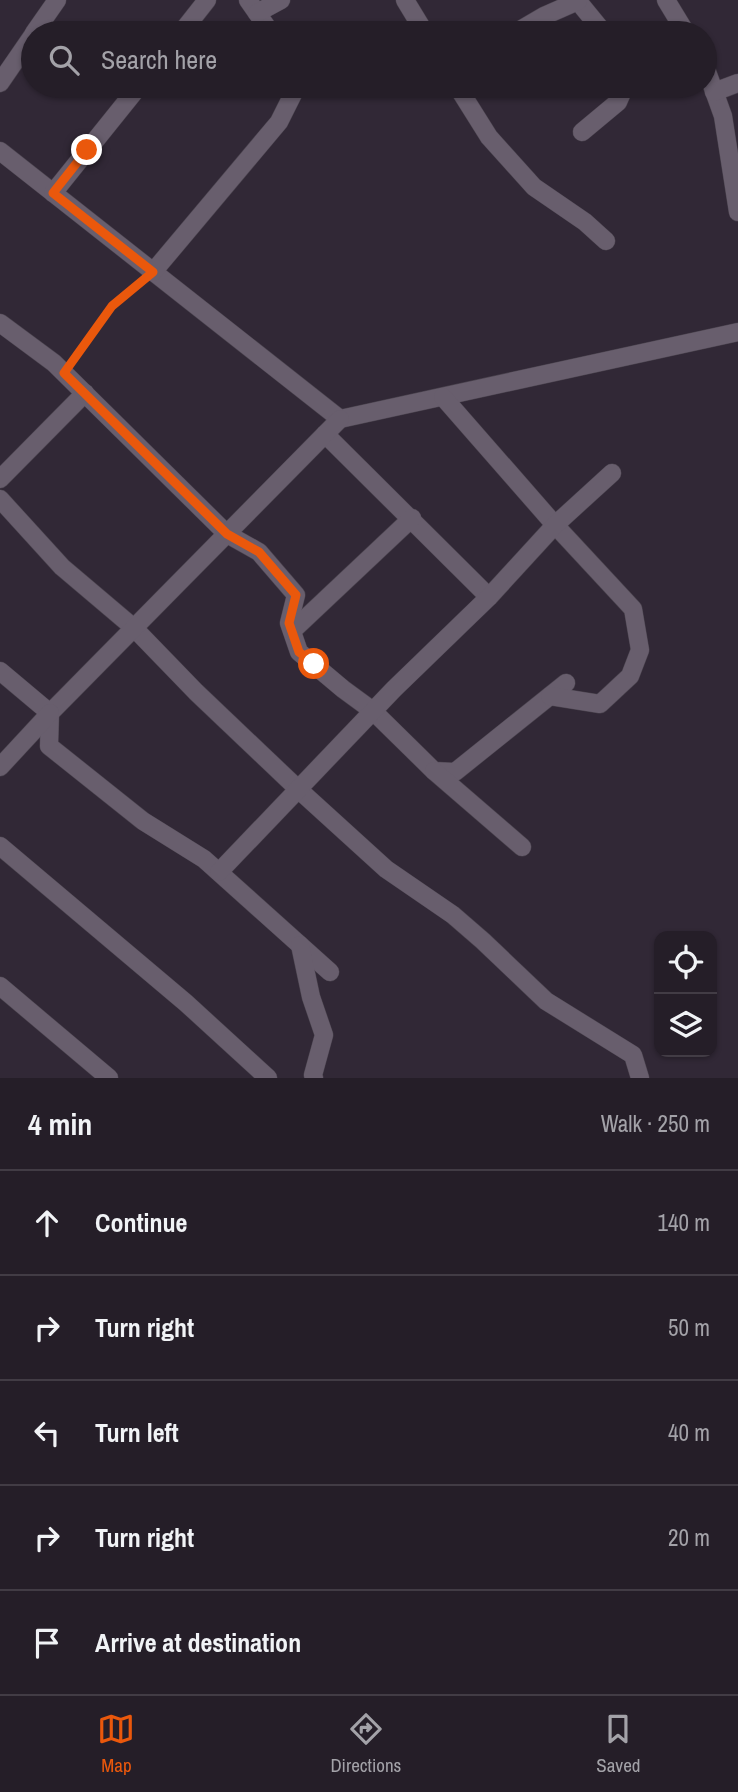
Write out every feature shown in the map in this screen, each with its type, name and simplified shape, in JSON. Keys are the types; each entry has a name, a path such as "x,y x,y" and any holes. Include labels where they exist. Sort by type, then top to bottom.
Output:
{"street":[{"path":"43,21 57,0"},
{"path":"190,21 207,0"},
{"path":"263,21 252,6 281,0"},
{"path":"405,0 418,21"},
{"path":"535,21 578,0 595,21"},
{"path":"666,0 679,21"},
{"path":"0,83 21,53"},
{"path":"717,91 738,83"},
{"path":"53,193 129,98"},
{"path":"153,272 279,122 291,98"},
{"path":"465,98 489,137 534,187 585,222 607,242"},
{"path":"582,132 620,98"},
{"path":"716,98 723,116 738,212"},
{"path":"0,151 341,419"},
{"path":"0,174 21,168"},
{"path":"0,323 54,363 227,534 259,552 296,595 289,623 299,652 373,710 433,771 522,847"},
{"path":"0,766 341,419 738,332"},
{"path":"0,479 85,393"},
{"path":"443,397 633,609 640,650 630,676 600,704 550,696"},
{"path":"325,434 489,597"},
{"path":"219,872 373,710 489,597 555,525 612,473"},
{"path":"0,499 62,567 134,628 298,789 386,869 463,924 546,1001 633,1055 640,1078"},
{"path":"292,631 412,518"},
{"path":"0,671 50,713"},
{"path":"433,771 455,772 566,683"},
{"path":"50,713 49,746 143,821 204,859 330,972"},
{"path":"0,846 186,1003 268,1078"},
{"path":"300,945 311,997 324,1035 314,1078"},
{"path":"0,986 108,1078"}],"path":[{"path":"64,373 112,306 153,272"}],"route":[{"path":"87,150 53,193 153,272 112,306 64,373 227,534 259,552 296,595 289,623 299,652 314,664"}]}
